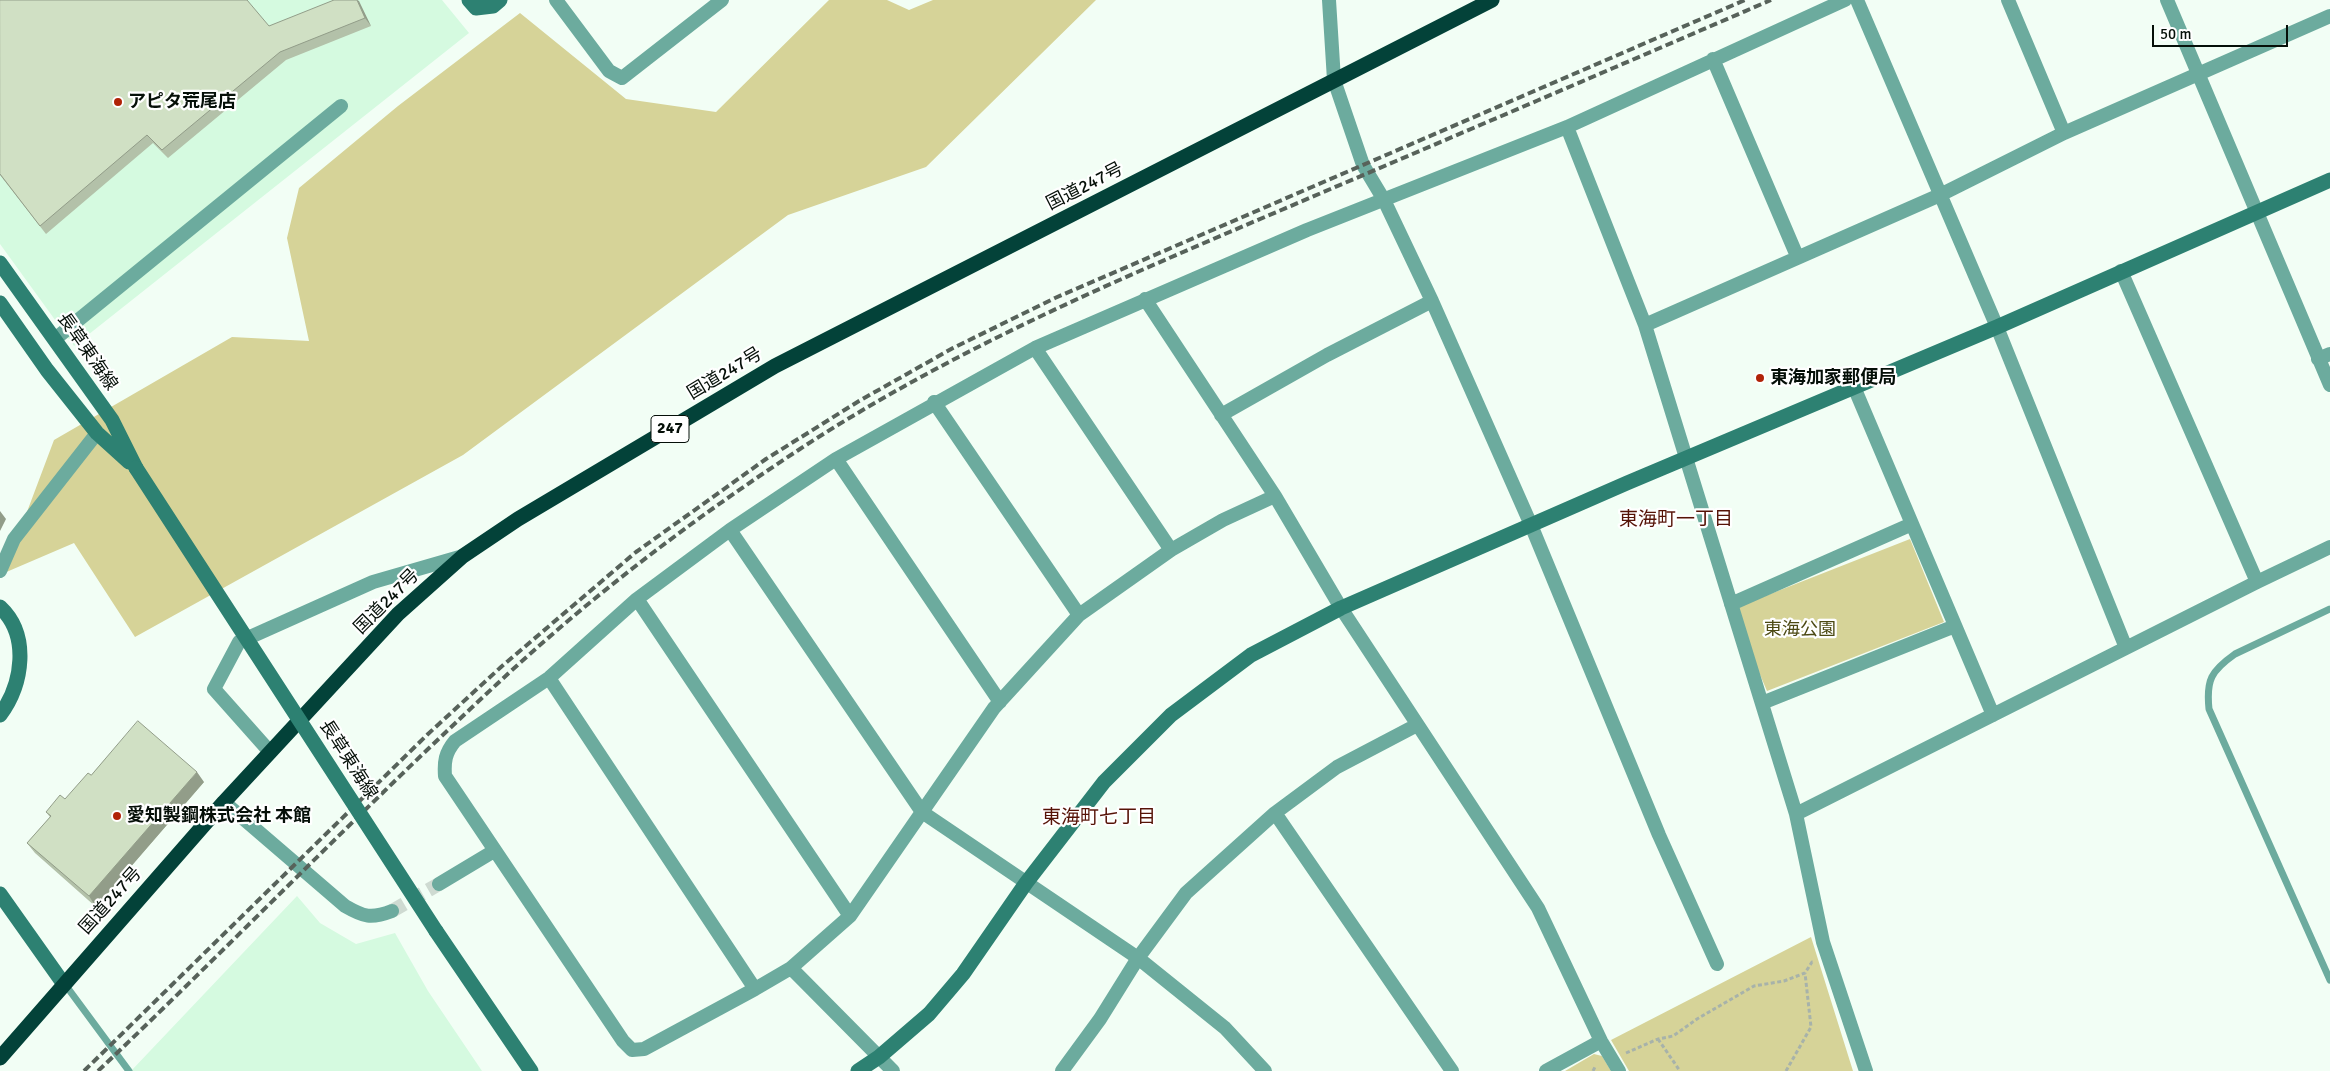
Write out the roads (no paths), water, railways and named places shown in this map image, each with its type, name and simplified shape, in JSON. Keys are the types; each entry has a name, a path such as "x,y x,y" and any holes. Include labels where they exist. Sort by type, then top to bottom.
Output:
{"highway":[{"name":"国道247号","path":"0,1058 63,983 270,752 398,614 463,556 518,519 775,366 1492,0"}],"street":[{"path":"469,0 476,8 492,6 500,0"},
{"path":"556,0 609,71 622,78 722,0"},
{"path":"1329,0 1334,80 1363,165 1384,200 1432,301 1531,525 1659,835 1717,964"},
{"path":"1275,496 1223,520 1171,550 1078,615 1000,702 850,916 791,968 755,990 644,1049 632,1050 623,1041 445,776 444,761 448,750 455,741 549,678 637,599 730,530 836,459 934,402 1035,348 1145,299 1236,259 1567,127 1713,58 1844,0"},
{"path":"1857,0 1997,327 2126,648"},
{"path":"2008,0 2064,133"},
{"path":"2167,0 2256,212 2324,357 2330,385"},
{"path":"1645,325 1797,256 1940,195 2064,133 2330,16"},
{"path":"1713,58 1797,256"},
{"path":"55,339 341,106"},
{"path":"1567,127 1645,325 1796,814 1828,959 1866,1071"},
{"path":"858,1071 879,1057 929,1014 963,974 1026,882 1104,782 1171,715 1251,656 1341,608 1687,458 1997,327 2330,180"},
{"name":"長草東海線","path":"0,263 112,420 136,468 436,931 531,1071"},
{"path":"2121,271 2257,582"},
{"path":"1145,299 1275,496 1341,608 1538,908 1601,1041 1615,1065"},
{"path":"1221,415 1327,355 1432,301"},
{"name":"長草東海線","path":"0,303 48,370 97,433 136,468"},
{"path":"1035,348 1171,550"},
{"path":"1854,387 1993,715"},
{"path":"934,402 1078,615"},
{"path":"0,571 14,539 97,433"},
{"path":"836,459 1000,702"},
{"path":"1731,604 1912,524"},
{"path":"730,530 922,812 1138,958 1224,1028 1265,1071"},
{"path":"1796,814 2330,547"},
{"path":"270,752 214,689 239,642 374,582 463,556"},
{"path":"637,599 850,916"},
{"path":"0,607 18,634 20,655 18,682 0,715"},
{"path":"1762,703 1955,626"},
{"path":"549,678 755,990"},
{"path":"1067,1069 1138,958 1186,893 1275,813 1337,767 1417,725"},
{"path":"224,802 345,906 360,915 376,917 392,911"},
{"path":"1275,813 1452,1071"},
{"path":"439,884 494,851"},
{"path":"1,896 63,983"},
{"path":"791,968 893,1071"},
{"path":"1546,1071 1601,1041"}],"lane":[{"path":"2330,609 2235,654 2222,664 2210,678 2208,692 2209,709 2330,980"},
{"path":"63,983 130,1071"}],"tunnel":[{"path":"392,911 439,884"}],"railway":[{"path":"84,1071 428,734 501,667 636,552 766,459 859,401 953,348 1055,298 1745,0"},
{"path":"98,1071 396,780 532,652 643,560 721,503 800,449 915,380 1094,291 1771,0"}],"place":[{"name":"アピタ荒尾店","path":"118,102"},
{"name":"東海加家郵便局","path":"1760,378"},
{"name":"愛知製鋼株式会社 本館","path":"117,816"}],"district":[{"name":"東海町一丁目","path":"1676,520"},
{"name":"東海町七丁目","path":"1099,818"}],"park label":[{"name":"東海公園","path":"1800,630"}]}
